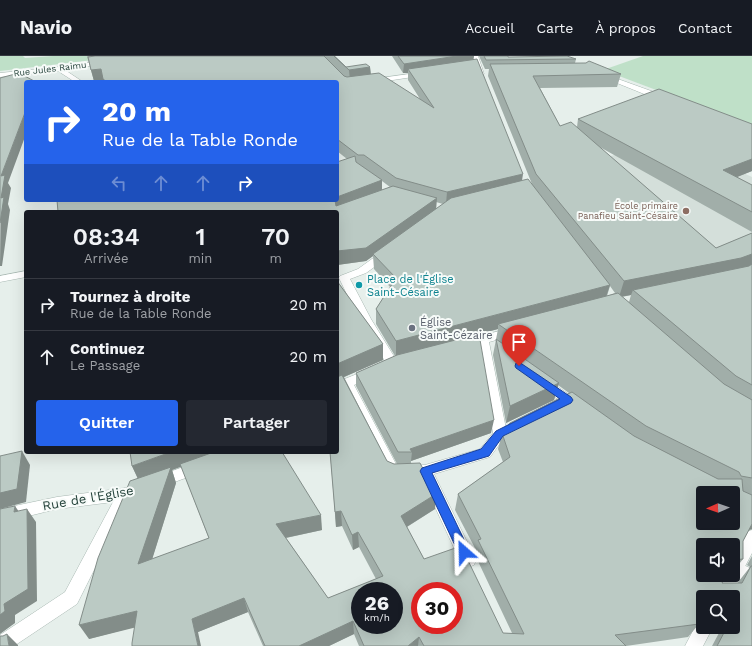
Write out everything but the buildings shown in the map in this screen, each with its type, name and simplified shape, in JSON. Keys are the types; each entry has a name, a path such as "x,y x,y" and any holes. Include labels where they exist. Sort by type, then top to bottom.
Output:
{"street":[{"path":"475,56 480,72"},
{"name":"Rue Jules Raimu","path":"0,75 111,62"},
{"path":"59,69 77,80"},
{"path":"363,83 432,73"},
{"path":"600,75 670,102"},
{"path":"392,249 362,271 340,277 365,319 396,362 342,385 393,472 425,471 485,452 500,434 513,427"},
{"path":"0,279 24,274"},
{"path":"453,348 520,330"},
{"path":"483,340 496,349"},
{"path":"483,340 500,434"},
{"path":"535,377 586,413"},
{"path":"554,407 568,400"},
{"name":"Rue de l'Église","path":"0,516 57,503 124,494 212,463"},
{"path":"425,471 475,576"},
{"path":"0,645 71,598 124,494"},
{"path":"740,560 752,536"},
{"path":"740,577 752,578"},
{"path":"694,646 700,634"}],"shaded area":[{"name":"École primaire Panafieu Saint-Césaire","path":"719,128 684,146 752,177 752,262 729,272 599,159"}],"green space":[{"path":"0,56 23,56 25,58 53,56 127,56 0,71"},
{"path":"643,56 752,56 752,126 603,70"}],"place":[{"name":"École primaire Panafieu Saint-Césaire","path":"686,211"},
{"name":"Place de l'Église Saint-Césaire","path":"359,285"},
{"name":"Église Saint-Cézaire","path":"412,328"}],"route":[{"path":"464,552 425,471 485,452 500,434 568,400 519,366"}]}
